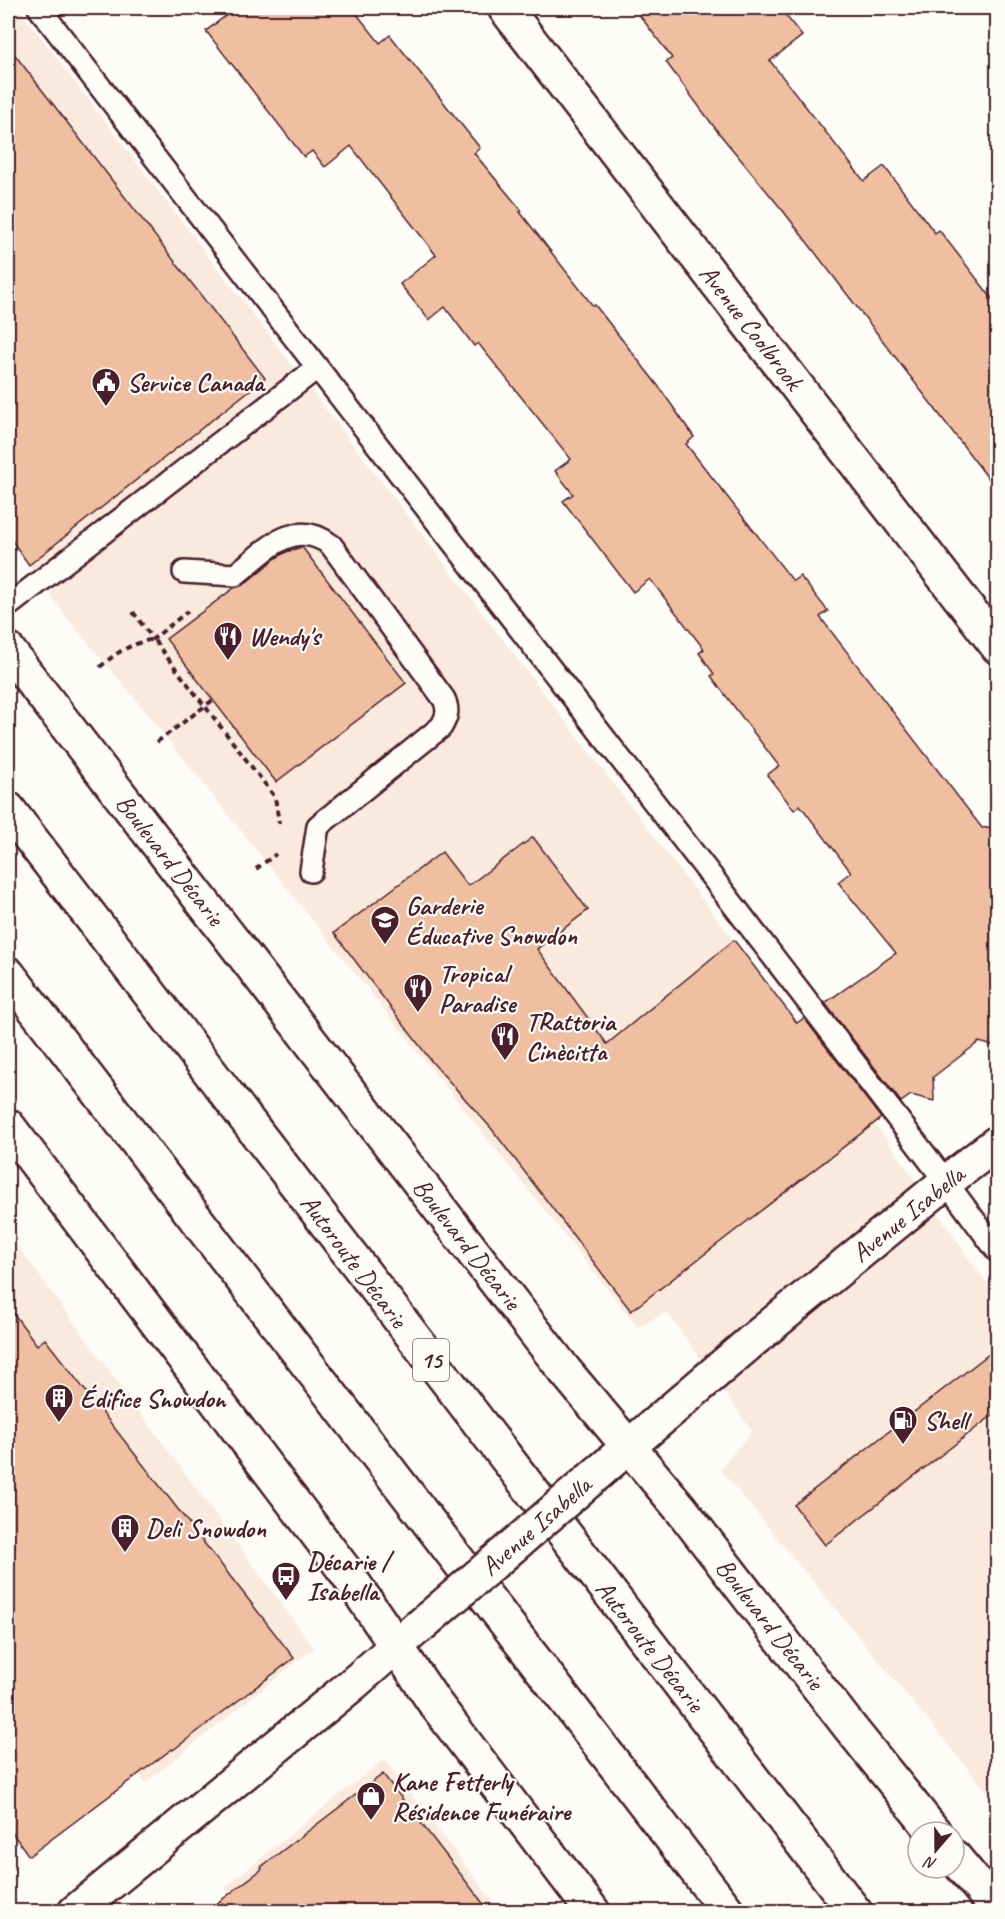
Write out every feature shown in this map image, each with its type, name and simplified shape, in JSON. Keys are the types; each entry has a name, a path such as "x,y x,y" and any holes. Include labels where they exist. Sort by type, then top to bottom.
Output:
{"main road":[{"name":"Avenue Coolbrook","path":"505,8 998,647"},
{"name":"Boulevard Décarie","path":"8,650 565,1371 681,1509 924,1820"},
{"name":"Autoroute Décarie","path":"8,809 855,1911"},
{"path":"8,974 728,1911"},
{"path":"8,1126 339,1562 408,1636 434,1702 592,1911"},
{"name":"Avenue Isabella","path":"75,1911 408,1636 599,1472 628,1444 946,1182 998,1142"},
{"path":"966,1871 998,1910"}],"lane":[{"path":"39,8 998,1252"},
{"path":"8,606 317,368"},
{"path":"184,572 235,575 284,537 296,534 312,535 322,539 331,545 444,699 448,709 446,720 441,727 318,826 311,871"}],"path":[{"path":"100,668 115,654 131,645 153,639 193,607"},
{"path":"133,612 275,797 280,828"},
{"path":"157,742 213,700"},
{"path":"256,869 283,849"}],"shaded area":[{"path":"8,8 18,8 893,1148 997,1296 997,1804 720,1469 752,1431 667,1312 638,1327 138,702 67,618 8,535"},
{"path":"8,1233 314,1648 145,1783 8,1602"},
{"name":"Kane Fetterly Résidence Funéraire","path":"384,1759 500,1911 244,1911 225,1887"}],"building":[{"path":"236,8 352,8 380,43 390,35 480,148 474,153 659,387 694,437 686,444 793,581 800,576 828,611 820,617 982,828 998,826 998,1047 979,1042 933,1077 934,1101 911,1095 901,1102 825,1003 896,953 838,882 851,872 800,805 794,810 767,775 779,766 711,676 714,674 699,653 704,649 650,579 633,592 563,501 573,494 555,471 571,459 478,343 474,346 445,307 429,320 400,284 436,255 351,146 325,167 312,151 304,157 206,31"},
{"path":"634,8 780,8 802,36 770,61 864,181 884,166 935,233 939,230 998,306 998,491 784,212 718,132 666,62 672,58"},
{"path":"8,46 265,378 29,565 8,535"},
{"path":"302,547 406,683 276,782 166,639 234,588 243,585 276,558"},
{"path":"533,837 588,910 537,949 607,1044 734,940 797,1023 804,1018 881,1118 631,1311 491,1128 432,1062 334,933 442,852 468,886"},
{"path":"8,1306 37,1345 45,1339 294,1658 29,1856 8,1827"},
{"path":"998,1347 998,1411 825,1545 794,1505"},
{"name":"Kane Fetterly Résidence Funéraire","path":"383,1774 489,1911 207,1911 262,1869 261,1867"}],"place":[{"name":"Service Canada","path":"106,408"},
{"name":"Wendy's","path":"228,662"},
{"name":"Garderie Éducative Snowdon","path":"385,946"},
{"name":"Tropical Paradise","path":"418,1014"},
{"name":"TRattoria Cinècitta","path":"505,1062"},
{"name":"Édifice Snowdon","path":"59,1424"},
{"name":"Shell","path":"903,1446"},
{"name":"Deli Snowdon","path":"125,1554"},
{"name":"Décarie / Isabella","path":"286,1602"},
{"name":"Kane Fetterly Résidence Funéraire","path":"371,1822"}]}
